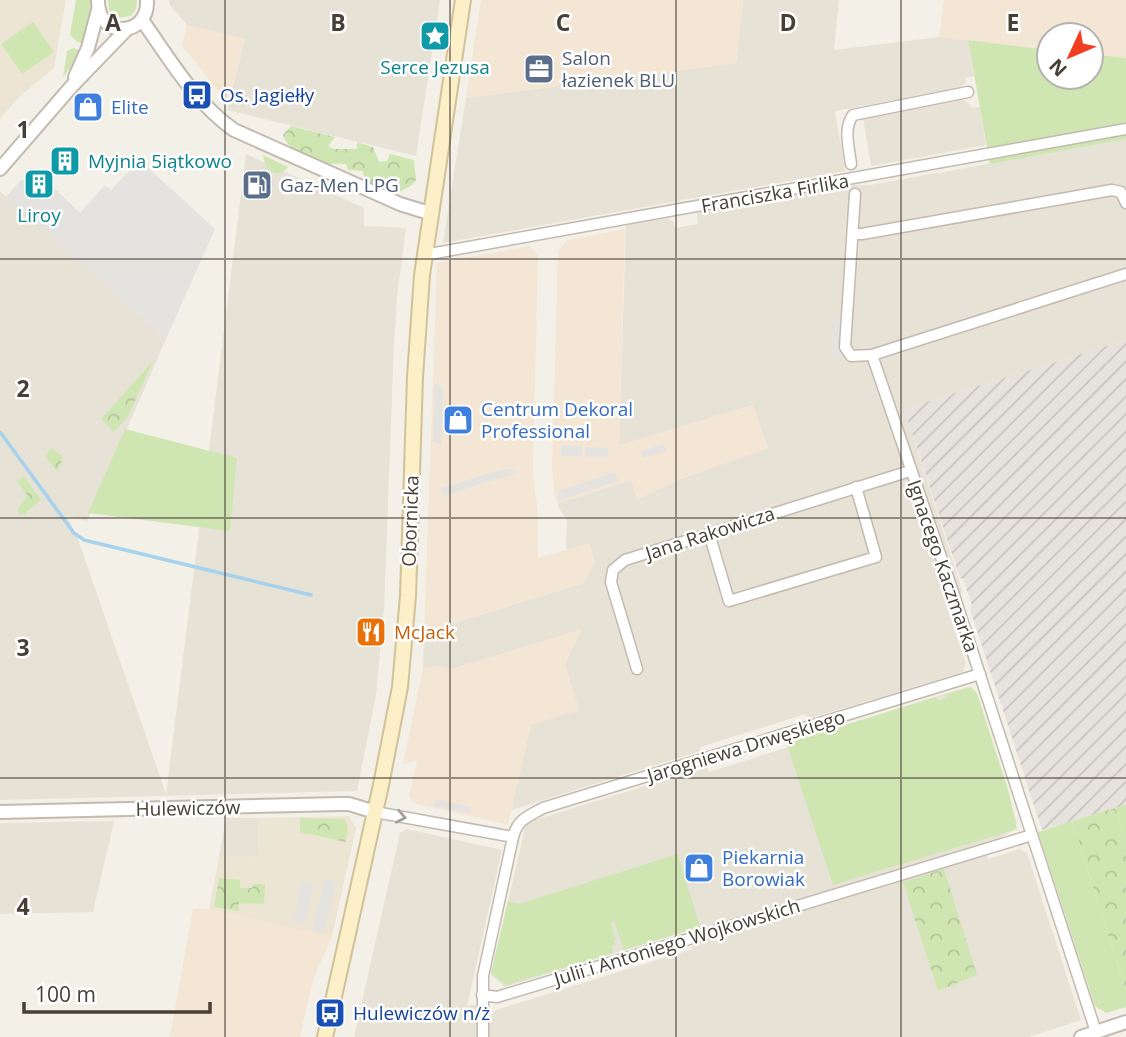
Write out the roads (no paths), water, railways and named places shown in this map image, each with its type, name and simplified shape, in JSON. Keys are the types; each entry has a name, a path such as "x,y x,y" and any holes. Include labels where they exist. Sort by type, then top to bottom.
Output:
{"main road":[{"name":"Obornicka","path":"325,1037 376,812 400,687 405,641 418,332 424,255 463,0"}],"street":[{"path":"0,169 71,87 127,29 142,20 148,6 147,0"},
{"path":"98,5 102,18 109,25 117,29 127,29"},
{"path":"71,87 88,48 98,5"},
{"path":"142,20 197,95 213,114 234,130 389,200 429,213"},
{"name":"Franciszka Firlika","path":"852,164 847,128 853,114 968,92"},
{"name":"Franciszka Firlika","path":"424,255 1126,129"},
{"path":"853,234 1112,190 1121,192 1126,202"},
{"name":"Franciszka Firlika","path":"855,194 845,347 851,356 872,355"},
{"path":"872,355 1126,274"},
{"name":"Ignacego Kaczmarka","path":"872,355 980,674 1096,1032"},
{"name":"Jana Rakowicza","path":"637,669 611,582 613,570 625,560 910,471"},
{"path":"709,533 729,601 876,557 856,487"},
{"name":"Jarogniewa Drwęskiego","path":"513,837 516,826 543,808 980,674"},
{"name":"Hulewiczów","path":"0,812 349,804 376,812"},
{"path":"376,812 513,837 483,976 483,1037"},
{"name":"Julii i Antoniego Wojkowskich","path":"482,995 497,997 1032,835"},
{"path":"1081,1037 1126,1021"}],"waterway":[{"path":"0,432 74,533 84,540 311,595"}],"place":[{"name":"Serce Jezusa","path":"435,36"},
{"name":"Salon łazienek BLU","path":"539,69"},
{"name":"Os. Jagiełły","path":"197,95"},
{"name":"Elite","path":"88,107"},
{"name":"Myjnia 5iątkowo","path":"65,161"},
{"name":"Liroy","path":"39,184"},
{"name":"Gaz-Men LPG","path":"257,185"},
{"name":"Centrum Dekoral Professional","path":"458,420"},
{"name":"McJack","path":"371,632"},
{"name":"Piekarnia Borowiak","path":"699,868"},
{"name":"Hulewiczów n/ż","path":"330,1013"}]}
